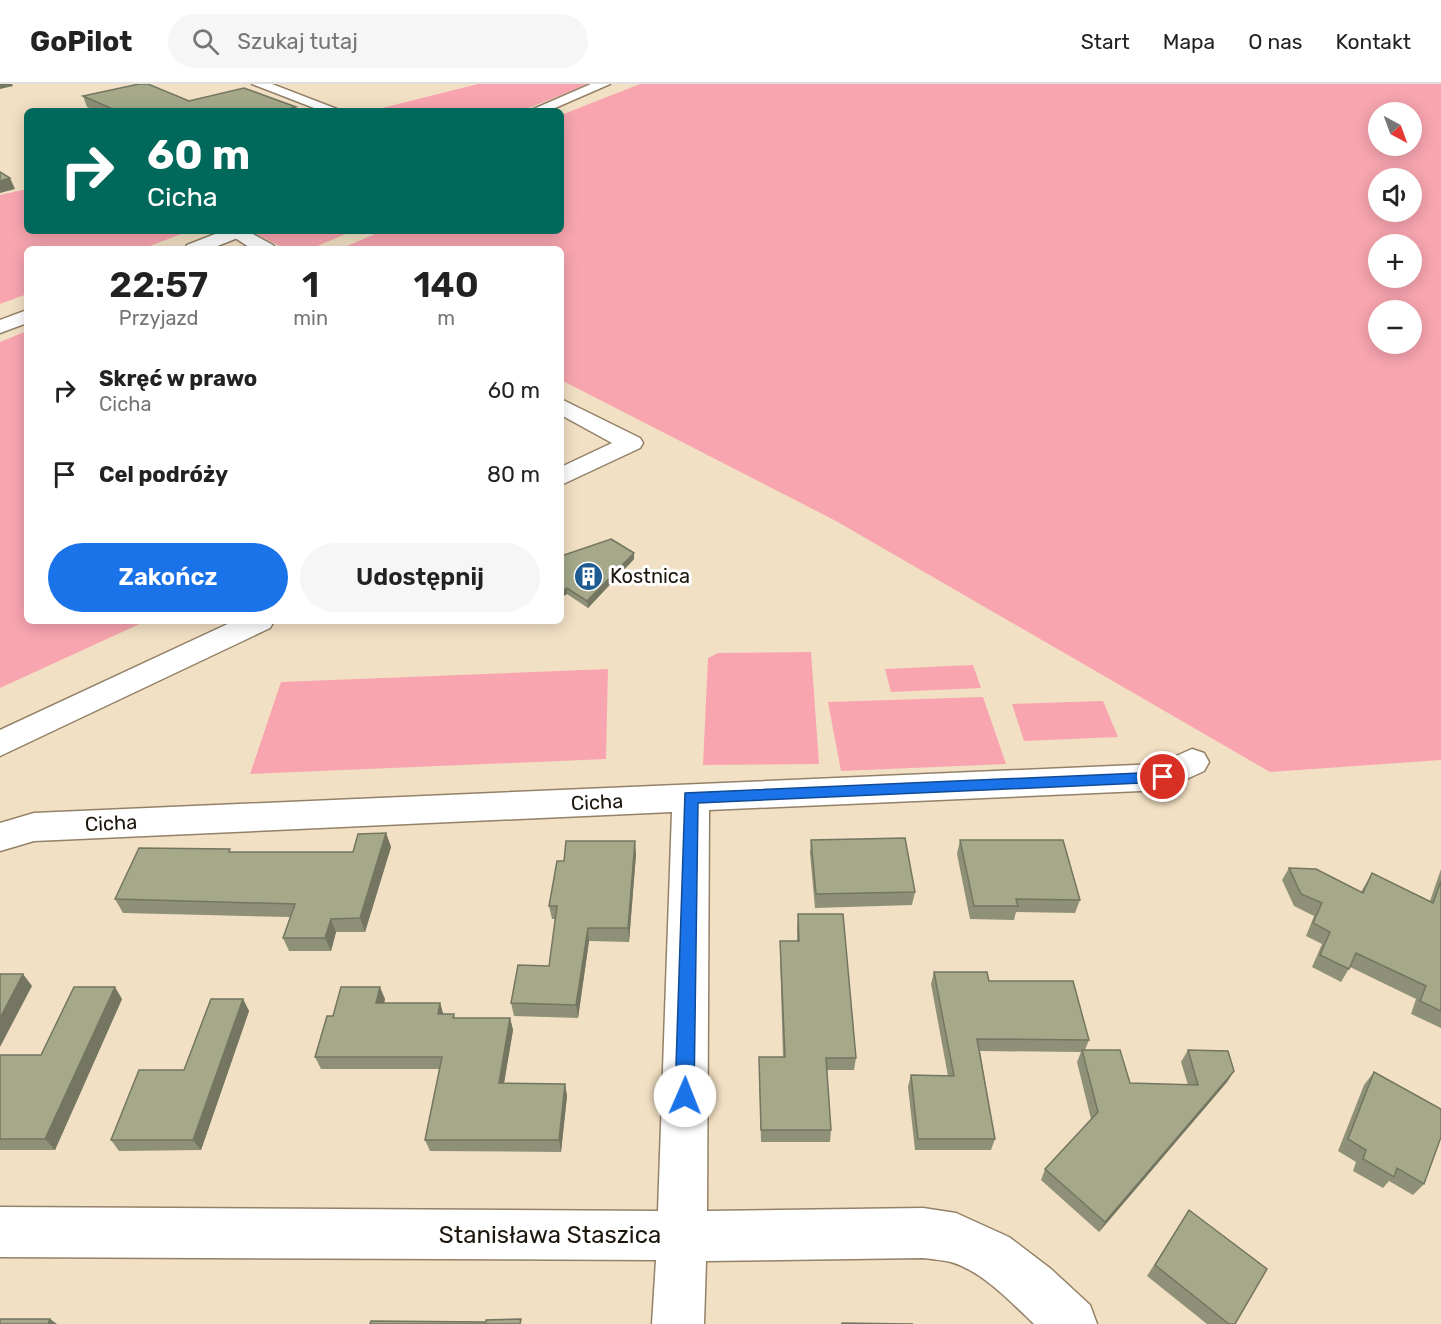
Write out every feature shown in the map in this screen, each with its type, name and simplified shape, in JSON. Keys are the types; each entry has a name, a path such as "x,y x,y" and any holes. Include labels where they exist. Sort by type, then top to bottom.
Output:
{"street":[{"path":"259,84 327,108"},
{"path":"543,108 603,84"},
{"path":"202,246 232,234"},
{"path":"240,234 261,246"},
{"path":"0,327 24,317"},
{"path":"564,408 631,443 564,476"},
{"path":"0,744 253,624"},
{"name":"Cicha","path":"0,837 34,827 1163,777 1192,762"},
{"path":"678,1324 682,1235 691,797"},
{"name":"Stanisława Staszica","path":"0,1232 682,1235 923,1233 956,1238 992,1255 1033,1287 1071,1324"}],"shaded area":[{"path":"478,84 589,84 529,108 382,108"},
{"path":"640,84 1441,84 1441,760 1270,772 836,521 564,382 564,246 347,246 375,234 564,234 564,114"},
{"path":"24,190 24,234 181,234 150,246 24,246 24,295 0,304 0,195"},
{"path":"256,234 346,234 317,246 280,246"},
{"path":"24,332 24,624 139,624 0,688 0,342"},
{"path":"811,652 819,764 703,765 708,658 718,653"},
{"path":"973,665 981,688 891,692 885,669"},
{"path":"608,669 606,759 250,774 281,682"},
{"path":"983,697 1006,764 841,771 828,702"},
{"path":"1103,701 1118,737 1024,741 1012,704"}],"building":[{"path":"148,84 189,101 244,88 296,107 110,108 83,96"},
{"path":"0,172 10,178 0,181"},
{"name":"Kostnica","path":"611,539 634,553 587,601 567,588 564,590 564,555"},
{"path":"386,833 360,918 331,919 325,938 283,938 295,904 115,899 139,848 230,849 229,852 353,852 358,834"},
{"path":"905,838 915,892 816,894 811,840"},
{"path":"960,840 1063,840 1080,900 1016,899 1018,906 974,906"},
{"path":"566,841 635,841 628,928 588,928 576,1005 511,1003 518,965 549,966 557,906 549,906 557,861 564,861"},
{"path":"1289,868 1316,869 1363,893 1372,873 1433,903 1441,881 1441,1011 1420,1001 1426,986 1356,953 1349,969 1320,955 1330,932 1313,923 1322,903 1301,894"},
{"path":"798,914 843,914 856,1058 826,1058 831,1130 761,1130 759,1057 785,1057 780,941 799,941"},
{"path":"934,972 987,972 989,981 1073,981 1089,1040 977,1039 995,1139 918,1139 911,1075 954,1076"},
{"path":"0,974 23,974 0,1018"},
{"path":"74,987 115,987 45,1139 0,1139 0,1055 41,1055"},
{"path":"341,987 380,987 376,1003 440,1003 438,1014 454,1014 453,1018 510,1018 499,1083 565,1084 559,1140 425,1140 442,1057 315,1057 327,1016 333,1016"},
{"path":"211,999 243,999 193,1140 111,1140 139,1070 184,1070"},
{"path":"1082,1050 1120,1050 1130,1083 1198,1085 1188,1050 1228,1051 1234,1071 1105,1222 1045,1169 1098,1112"},
{"path":"1374,1072 1441,1109 1441,1137 1424,1184 1397,1168 1394,1177 1363,1159 1366,1150 1348,1139"},
{"path":"1189,1210 1267,1269 1235,1324 1229,1324 1155,1265"},
{"path":"0,1319 50,1319 48,1324 0,1324"},
{"path":"521,1319 520,1324 370,1324 371,1321 486,1322 486,1320"},
{"path":"842,1323 913,1324 842,1324"}],"place":[{"name":"Kostnica","path":"589,576"}],"route":[{"path":"685,1096 691,797 1163,777"}]}
